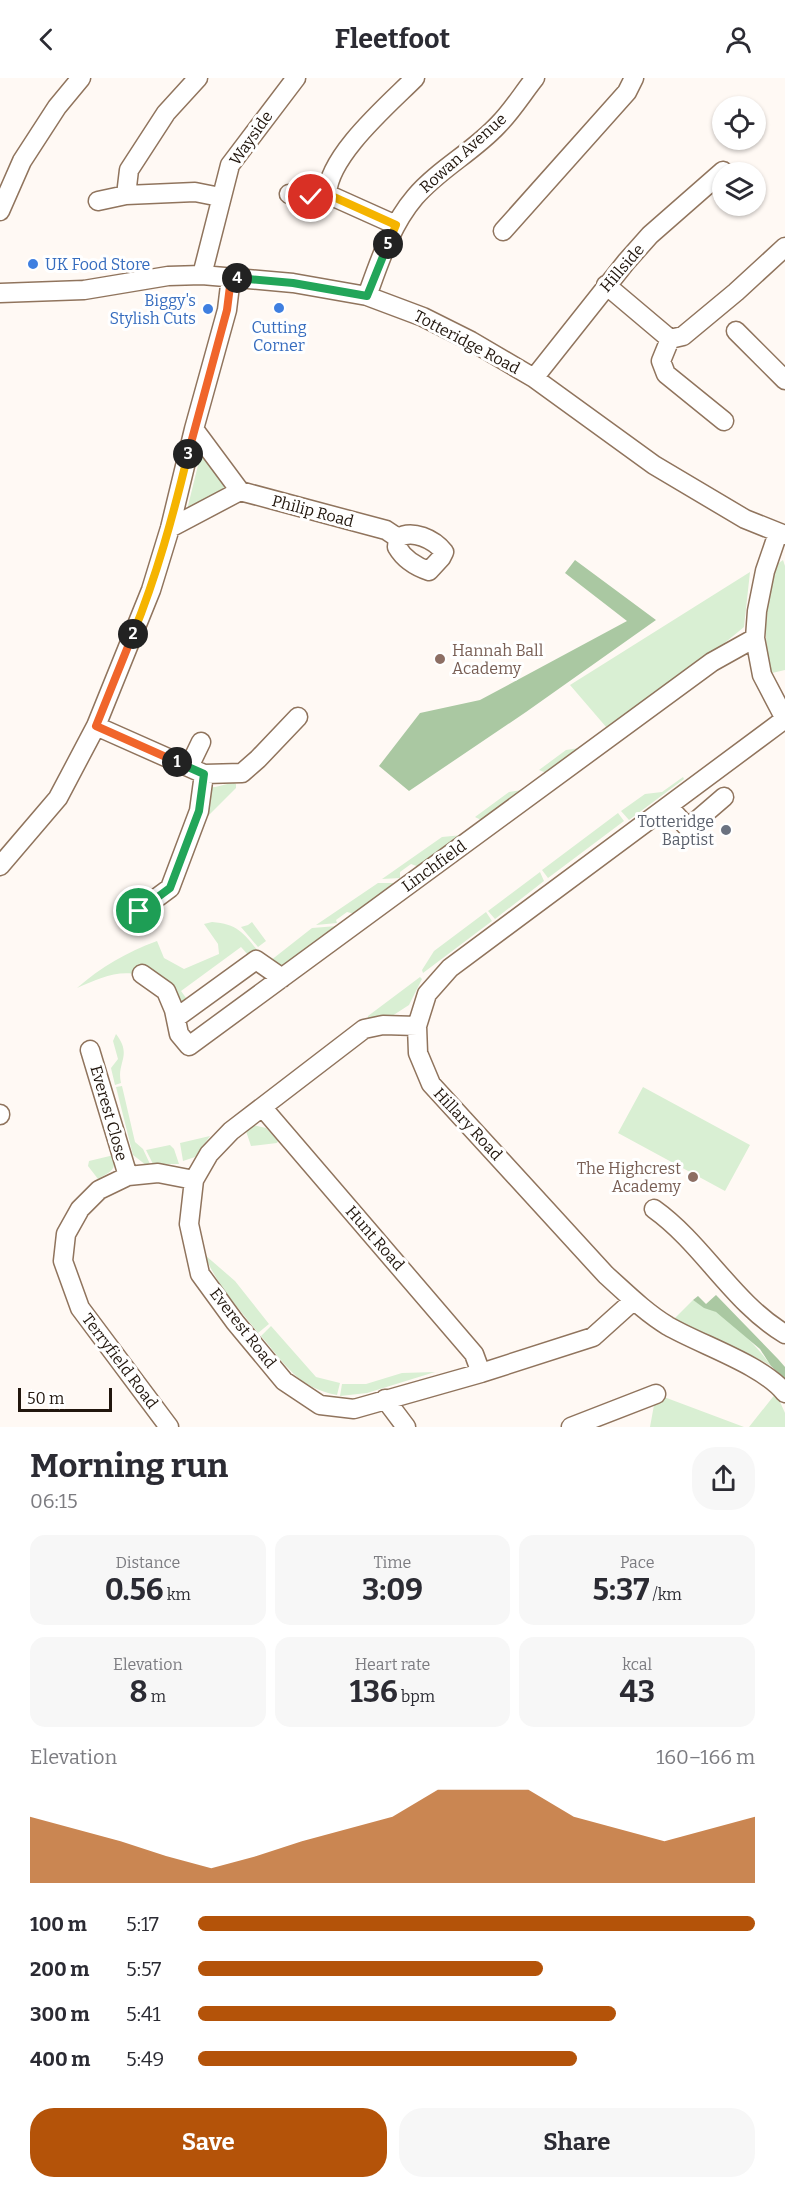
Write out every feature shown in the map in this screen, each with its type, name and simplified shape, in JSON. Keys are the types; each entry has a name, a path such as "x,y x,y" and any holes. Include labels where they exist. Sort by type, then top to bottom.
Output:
{"street":[{"path":"0,211 22,161 57,107 81,78"},
{"path":"126,195 129,170 166,112 198,78"},
{"name":"Wayside","path":"202,275 230,165 296,78"},
{"path":"327,194 328,183 352,142 415,78"},
{"name":"Rowan Avenue","path":"367,296 396,225 415,198 451,164 498,126 535,78"},
{"path":"503,231 627,92 634,78"},
{"name":"Hillside","path":"534,378 606,285 651,235 712,181"},
{"path":"98,201 126,195 195,192 220,197"},
{"path":"289,194 311,197 327,194 396,225"},
{"path":"670,339 683,336 785,247"},
{"name":"Totteridge Road","path":"0,293 84,290 168,276 202,275 293,283 367,296 423,316 471,341 534,378 654,465 745,519 782,534"},
{"path":"0,866 58,798 96,726 151,590 170,528 194,429 227,310 231,278"},
{"path":"606,285 670,339"},
{"path":"736,331 785,380"},
{"path":"670,339 661,362 666,374 724,421"},
{"path":"170,528 240,491 194,429"},
{"name":"Philip Road","path":"240,491 392,534"},
{"path":"782,534 765,571 757,611 755,638 762,675 785,719"},
{"name":"Linchfield","path":"142,974 166,991 179,1034 189,1046 712,662 755,638"},
{"path":"96,726 196,771 242,773 298,717"},
{"name":"Hillary Road","path":"785,719 450,968 426,994 417,1026 418,1053 431,1084 606,1275 633,1301 665,1324 759,1371 785,1392"},
{"path":"139,911 170,888 199,811 196,771 201,742"},
{"path":"668,806 687,828 724,797"},
{"path":"176,1018 256,960 282,978"},
{"name":"Everest Road","path":"417,1026 383,1025 364,1029 231,1131 209,1154 194,1180 189,1224 200,1274 235,1322 284,1381 320,1405 354,1408 481,1373 593,1337 633,1301"},
{"name":"Everest Close","path":"90,1050 128,1176"},
{"name":"Hunt Road","path":"262,1108 474,1354 481,1373"},
{"name":"Terryfield Road","path":"169,1427 80,1308 63,1262 66,1234 80,1209 99,1190 128,1176 158,1173 194,1180"},
{"path":"654,1209 673,1222 765,1322 785,1334"},
{"path":"571,1427 656,1394"},
{"path":"385,1399 406,1427"}],"green space":[{"path":"203,454 230,489 187,510 200,457"},
{"path":"575,560 656,620 409,791 379,766 420,713 480,700 627,621 565,573"},
{"path":"783,560 785,566 785,670 772,673 767,645 766,619 776,565"},
{"path":"750,572 744,627 613,735 570,685"},
{"path":"586,747 549,774 539,770 566,750"},
{"path":"683,777 684,779 629,820 621,811 645,794 662,792"},
{"path":"234,783 236,788 205,819 204,787"},
{"path":"528,789 485,822 475,817 509,792"},
{"path":"618,813 624,821 548,878 542,870"},
{"path":"463,835 422,868 411,864 400,872 400,878 382,879 442,837"},
{"path":"540,872 544,881 495,919 488,911"},
{"path":"378,883 401,883 359,915 347,912 336,920 337,923 316,925"},
{"path":"486,912 492,921 423,973 422,970 434,951"},
{"path":"252,922 266,941 258,947 241,927"},
{"path":"222,923 242,933 263,957 250,957 241,947 181,991 189,1002 178,1003 156,983 134,974 115,974 77,988 95,973 115,961 157,941 164,958 184,969 219,954 218,944 204,924"},
{"path":"337,926 284,971 270,961 312,928"},
{"path":"420,977 422,979 409,1005 392,1016 368,1018 368,1016"},
{"path":"116,1034 124,1054 121,1083 115,1085 111,1068 118,1059 113,1041"},
{"path":"122,1086 135,1142 143,1149 150,1164 146,1165 133,1155 116,1087"},
{"path":"643,1087 750,1145 725,1191 618,1133"},
{"path":"248,1124 266,1128 278,1141 277,1143 251,1146 245,1128"},
{"path":"210,1136 195,1157 183,1161 180,1143"},
{"path":"170,1145 174,1149 179,1164 153,1164 146,1150"},
{"path":"114,1155 112,1170 98,1179 88,1166 89,1161"},
{"path":"205,1255 235,1281 269,1324 258,1333 222,1286"},
{"path":"716,1295 785,1367 785,1379 771,1366 760,1349 716,1312 704,1308 693,1300 698,1296 706,1304"},
{"path":"693,1300 733,1324 771,1366 674,1319"},
{"path":"271,1326 316,1377 340,1383 337,1395 312,1387 285,1365 261,1336"},
{"path":"435,1372 367,1393 340,1396 342,1384 366,1384 402,1373"},
{"path":"776,1393 785,1413 785,1427 749,1427"},
{"path":"656,1394 744,1427 650,1427"}],"place":[{"name":"UK Food Store","path":"33,264"},
{"name":"Cutting Corner","path":"279,308"},
{"name":"Biggy's Stylish Cuts","path":"208,309"},
{"name":"Hannah Ball Academy","path":"440,659"},
{"name":"Totteridge Baptist","path":"726,830"},
{"name":"The Highcrest Academy","path":"693,1177"}],"route":[{"path":"139,911 170,888 199,811 204,774 96,726 151,590 170,528 194,429 227,310 231,278 293,283 367,296 396,225 327,194 311,197"}]}
